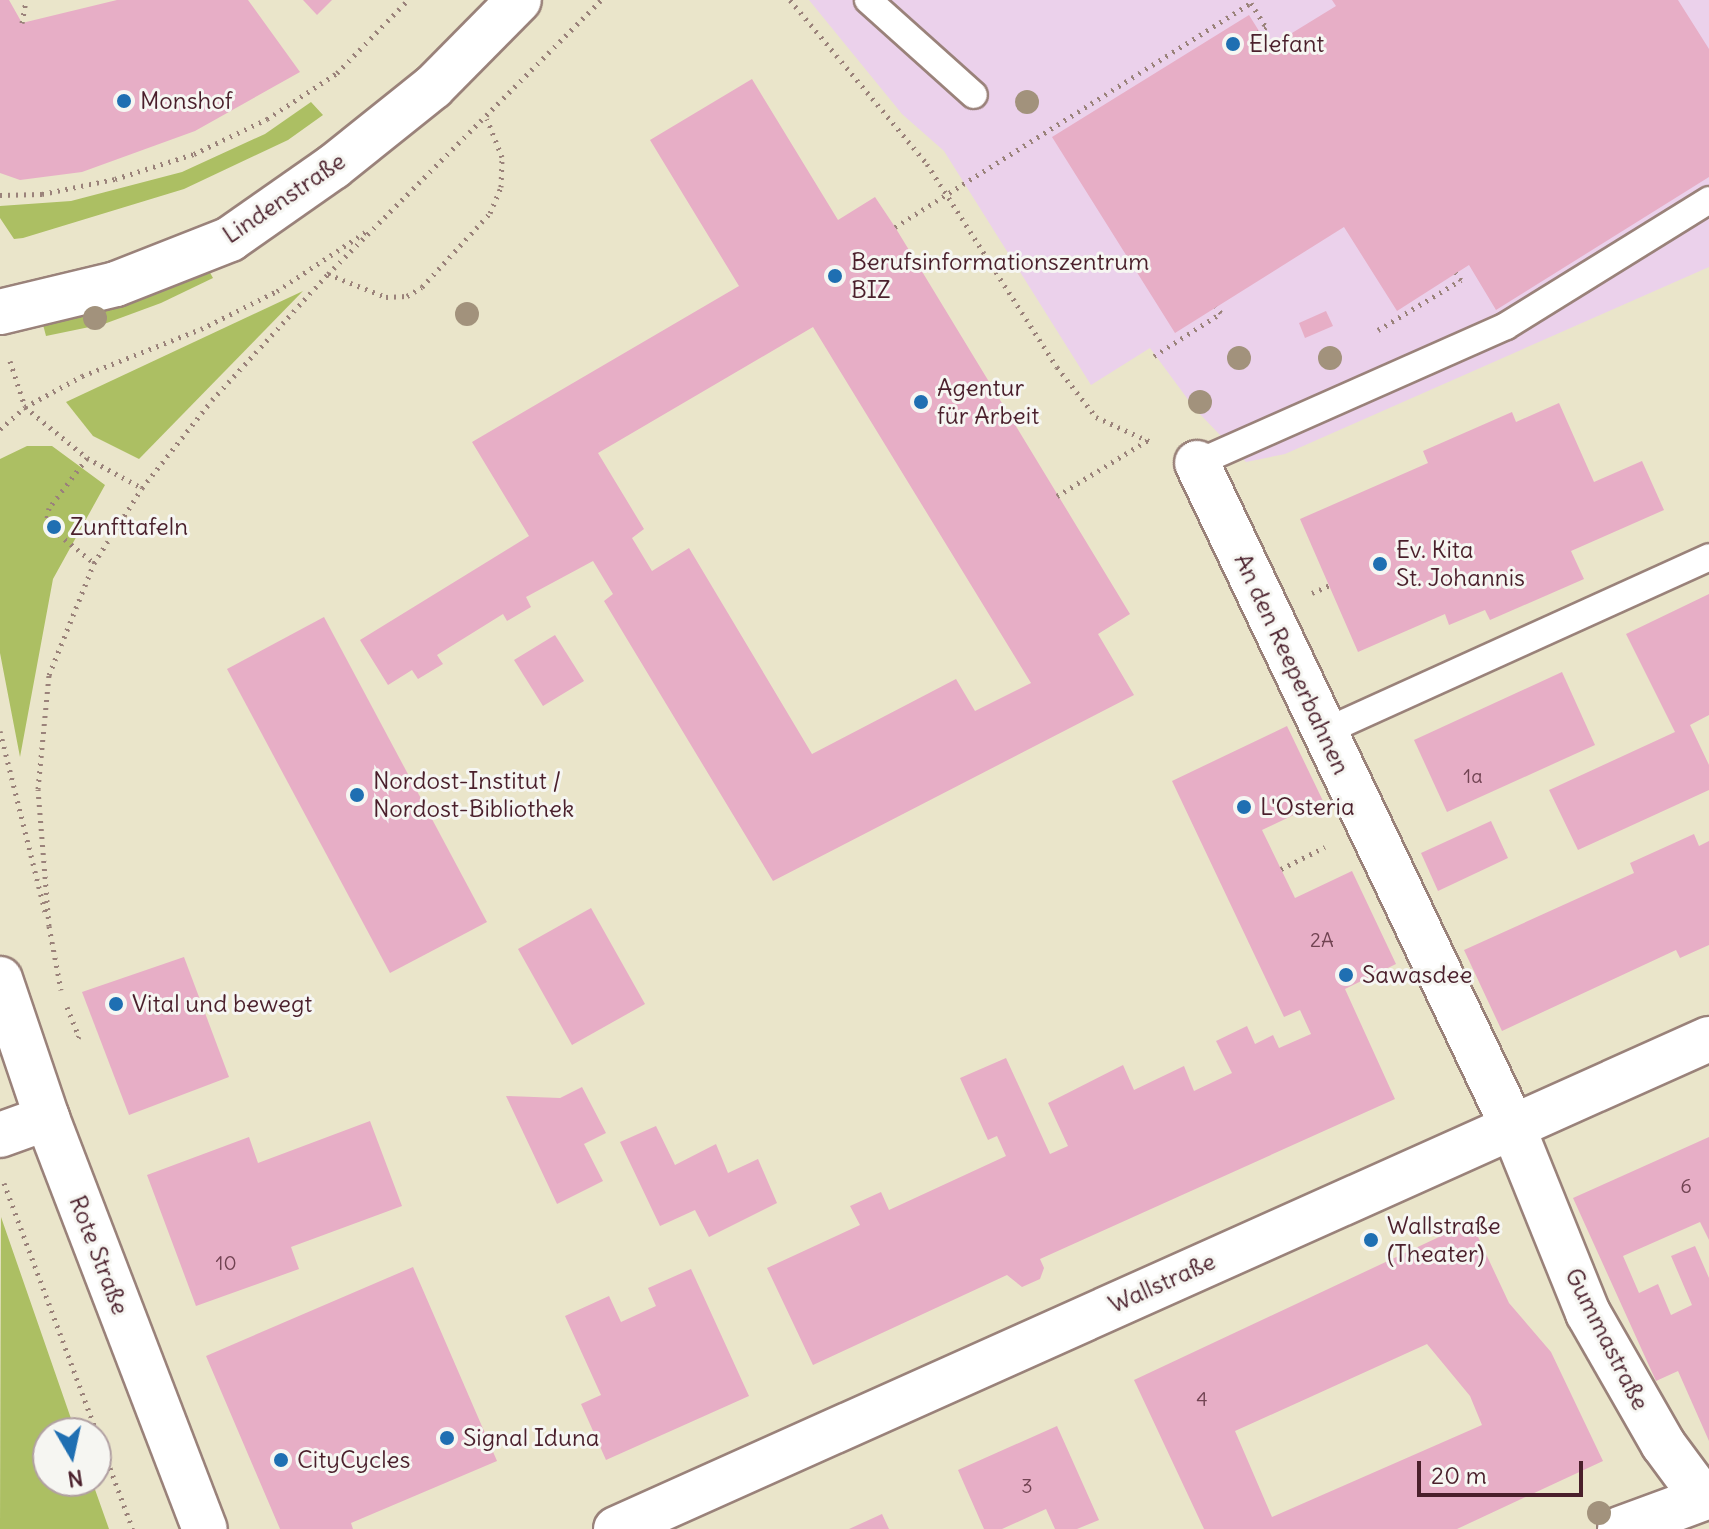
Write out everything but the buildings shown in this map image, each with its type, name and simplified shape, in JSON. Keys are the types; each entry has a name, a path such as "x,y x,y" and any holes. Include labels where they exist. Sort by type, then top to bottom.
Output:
{"street":[{"name":"Lindenstraße","path":"2,329 230,239 333,167 433,87 519,0"},
{"name":"An den Reeperbahnen","path":"1197,463 1512,1125"},
{"name":"Rote Straße","path":"0,979 47,1118 205,1529"},
{"name":"Wallstraße","path":"616,1529 1709,1039"},
{"path":"0,1135 47,1118"},
{"name":"Gummastraße","path":"1512,1125 1588,1313 1663,1444 1706,1497"},
{"path":"1620,1529 1706,1497"}],"lane":[{"path":"868,0 974,95"},
{"path":"1197,463 1506,326 1709,200"},
{"path":"1324,732 1709,557"}],"path":[{"path":"22,23 26,0"},
{"path":"0,195 42,194 115,179 218,143 267,119 337,73 408,0"},
{"path":"49,926 38,789 49,675 94,563 142,488 212,400 328,274 487,119 601,0"},
{"path":"790,0 882,104 946,195 1057,367 1096,417 1197,463"},
{"path":"895,227 1253,1 1266,27 1259,32"},
{"path":"328,274 386,297 407,296 422,287 490,213 501,187 502,157 487,119"},
{"path":"0,429 25,407 277,291 378,224"},
{"path":"1378,330 1461,280 1456,273"},
{"path":"1154,356 1221,313 1216,307"},
{"path":"2,329 25,407 87,458 142,488"},
{"path":"1057,496 1148,440"},
{"path":"87,458 49,508 46,524 94,563"},
{"path":"0,731 49,926 62,994 79,1036 47,1118"},
{"path":"0,1170 133,1529"}],"shaded area":[{"path":"809,0 1709,0 1709,267 1285,454 1246,462 1195,409 1150,348 1091,385 944,151 902,114"}],"green space":[{"path":"311,102 323,115 288,140 184,189 23,238 14,239 0,218 0,206 71,201 182,172 265,134"},
{"path":"208,269 213,278 161,303 104,324 46,336 41,317"},
{"path":"303,291 139,459 93,436 66,402"},
{"path":"27,446 52,446 105,485 53,579 20,757 0,653 0,459"},
{"path":"1,1217 70,1417 32,1417 32,1497 98,1497 109,1529 0,1529"}],"place":[{"name":"Elefant","path":"1233,44"},
{"name":"Monshof","path":"124,101"},
{"name":"Berufsinformationszentrum BIZ","path":"835,276"},
{"name":"Agentur für Arbeit","path":"921,402"},
{"name":"Zunfttafeln","path":"54,527"},
{"name":"Ev. Kita St. Johannis","path":"1380,564"},
{"name":"Nordost-Institut / Nordost-Bibliothek","path":"357,795"},
{"name":"L'Osteria","path":"1244,807"},
{"name":"Sawasdee","path":"1346,975"},
{"name":"Vital und bewegt","path":"116,1004"},
{"name":"Wallstraße (Theater)","path":"1371,1240"},
{"name":"Signal Iduna","path":"447,1438"},
{"name":"CityCycles","path":"281,1460"}]}
